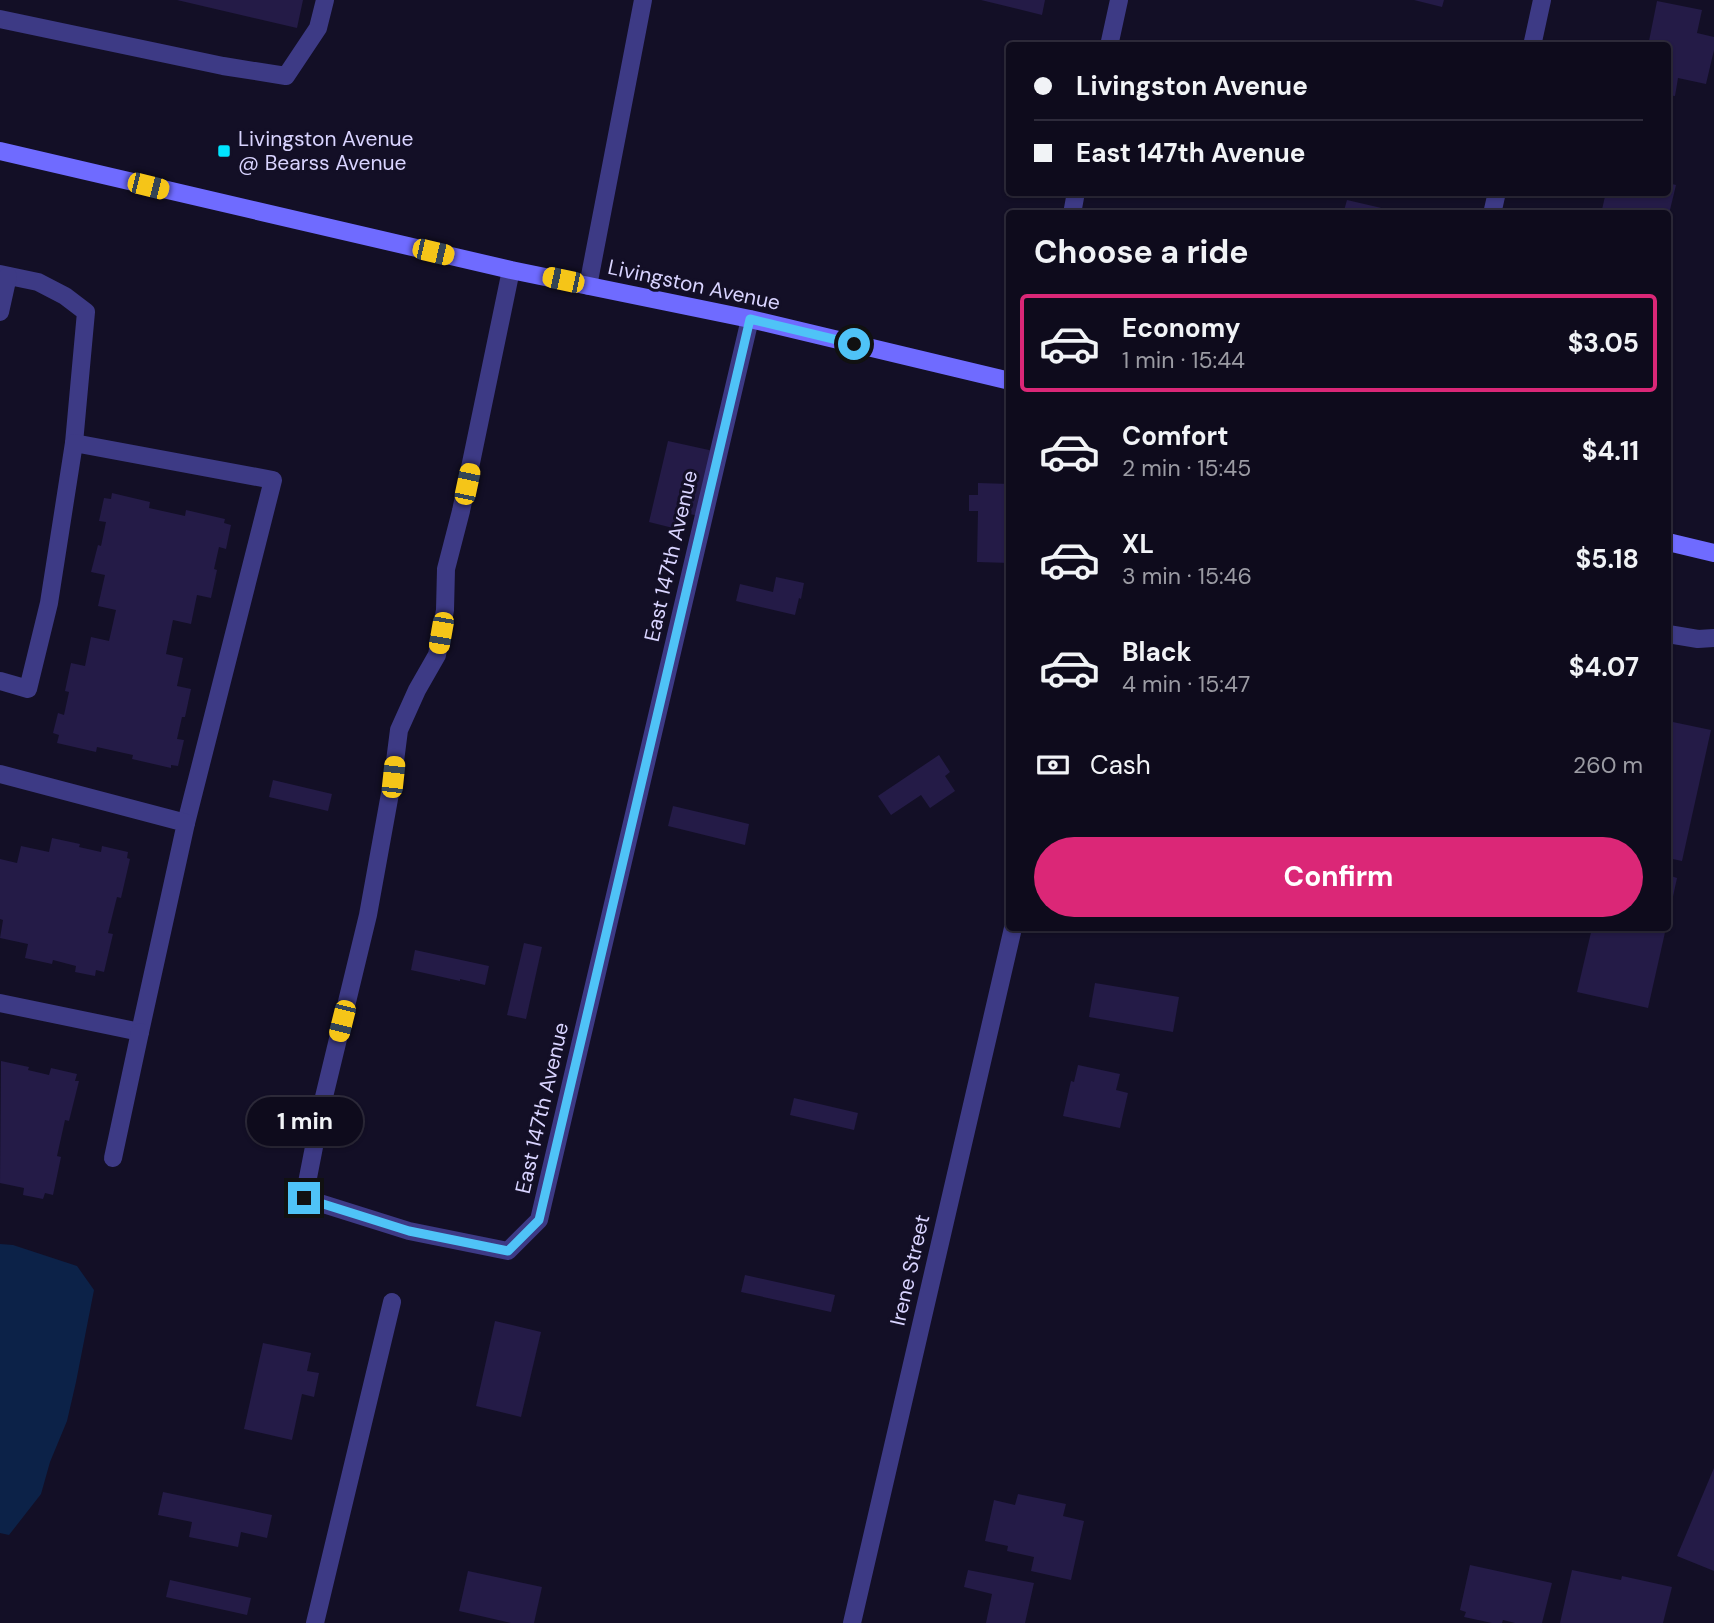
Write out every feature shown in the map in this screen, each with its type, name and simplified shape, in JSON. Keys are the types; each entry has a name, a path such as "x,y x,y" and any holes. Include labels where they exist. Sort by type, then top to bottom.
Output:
{"street":[{"path":"0,19 223,66 286,76 318,28 325,0"},
{"path":"588,286 643,0"},
{"path":"1109,42 1119,0"},
{"path":"1533,42 1542,0"},
{"name":"Livingston Avenue","path":"0,151 511,270 750,319 1006,380"},
{"name":"East 147th Avenue","path":"511,270 461,511 446,569 445,610 437,655 398,730 393,777 368,915 323,1101 304,1198 409,1231 508,1251 539,1220 750,319"},
{"path":"0,312 4,275 38,282 65,296 86,312 74,443 49,603 28,689 0,681"},
{"path":"74,443 273,480 186,823 113,1158"},
{"path":"1671,543 1714,553"},
{"path":"1671,634 1698,639 1714,638"},
{"path":"0,774 186,823"},
{"name":"Irene Street","path":"852,1623 1012,931"},
{"path":"0,1003 140,1032"},
{"path":"315,1623 392,1301"}],"water":[{"path":"0,1244 13,1245 77,1266 94,1290 67,1421 50,1462 41,1494 9,1535 0,1533"}],"building":[{"path":"177,0 303,0 297,28"},
{"path":"981,0 1045,0 1042,15"},
{"path":"1414,0 1444,0 1442,7"},
{"path":"1657,1 1702,10 1697,33 1714,37 1714,50 1706,84 1678,78 1675,96 1671,95 1671,42 1649,42"},
{"path":"1671,184 1676,185 1670,210 1602,210 1605,196 1671,196"},
{"path":"1347,200 1390,210 1344,210"},
{"path":"668,441 718,452 703,517 681,512 677,529 649,522"},
{"path":"978,483 1006,484 1006,563 977,562 978,511 969,511 969,495 978,495"},
{"path":"112,493 150,502 149,508 185,516 186,510 225,519 224,523 231,525 226,549 219,547 211,598 197,595 191,624 173,620 166,654 183,658 177,686 191,689 177,739 184,740 178,766 171,765 171,768 132,759 133,755 97,747 96,752 57,743 59,735 53,733 58,713 64,715 69,692 65,691 71,663 85,666 91,637 109,641 116,610 98,606 105,575 91,572 98,545 101,546 106,522 99,521 104,498 111,499"},
{"path":"776,577 804,583 795,615 736,601 740,584 773,592"},
{"path":"1671,722 1711,730 1682,861 1671,859"},
{"path":"939,755 950,772 945,776 955,791 930,808 921,795 891,815 878,796"},
{"path":"273,780 332,794 328,811 269,797"},
{"path":"673,806 749,824 745,845 668,826"},
{"path":"52,838 101,852 102,846 128,852 127,858 130,859 121,898 117,897 108,933 113,934 104,972 96,970 95,976 75,972 76,966 53,960 52,964 25,958 28,944 0,938 3,920 0,919 0,859 17,863 21,846 49,852"},
{"path":"1671,876 1677,878 1671,906"},
{"path":"1591,931 1665,931 1648,1008 1577,992"},
{"path":"524,943 542,947 526,1019 507,1015"},
{"path":"415,950 489,966 485,985 411,970"},
{"path":"1095,983 1179,997 1173,1032 1089,1017"},
{"path":"1,1061 49,1075 51,1068 77,1074 75,1081 79,1081 69,1121 65,1120 57,1156 61,1157 53,1195 45,1193 43,1199 23,1195 24,1188 0,1183"},
{"path":"1078,1065 1120,1074 1116,1090 1128,1093 1120,1128 1063,1116 1071,1081 1074,1082"},
{"path":"794,1098 858,1113 854,1130 790,1115"},
{"path":"745,1275 835,1295 831,1312 741,1292"},
{"path":"495,1321 541,1332 521,1417 476,1406"},
{"path":"263,1343 311,1353 307,1371 319,1373 314,1397 302,1394 292,1440 244,1429"},
{"path":"1714,1468 1714,1571 1677,1556"},
{"path":"163,1492 272,1515 267,1538 241,1532 238,1547 189,1537 192,1522 158,1515"},
{"path":"1018,1494 1066,1504 1063,1516 1084,1521 1071,1580 1031,1571 1034,1557 1007,1551 1008,1546 985,1541 994,1500 1015,1505"},
{"path":"1470,1565 1552,1583 1542,1623 1503,1620 1502,1623 1492,1623 1464,1617 1466,1612 1460,1610"},
{"path":"968,1570 1034,1583 1025,1623 986,1623 992,1594 964,1587"},
{"path":"1572,1570 1621,1580 1622,1576 1672,1587 1663,1623 1560,1623"},
{"path":"468,1571 542,1587 534,1623 511,1623 459,1611"},
{"path":"170,1580 251,1598 247,1615 166,1597"}],"place":[{"name":"Livingston Avenue @ Bearss Avenue","path":"224,151"}],"route":[{"path":"304,1198 409,1231 508,1251 539,1220 750,319 854,344"}]}
